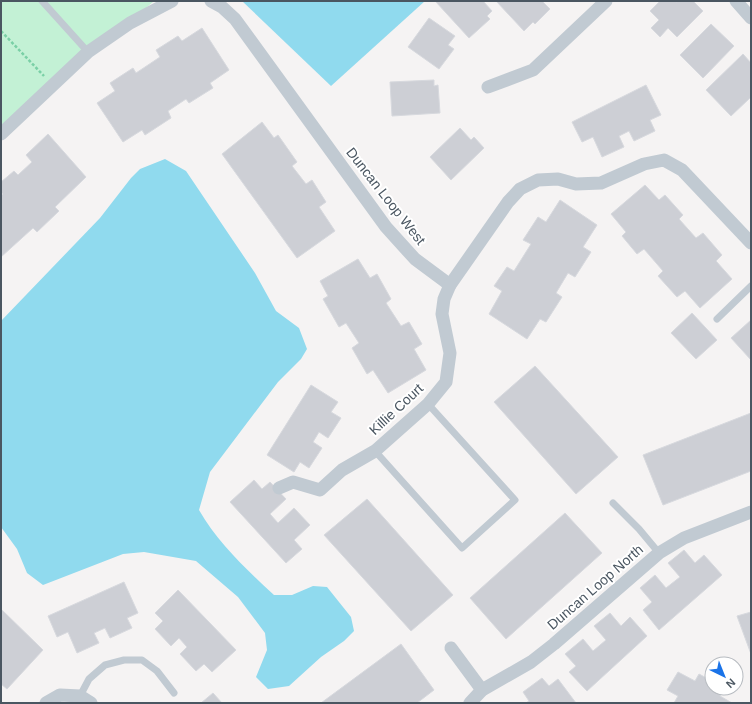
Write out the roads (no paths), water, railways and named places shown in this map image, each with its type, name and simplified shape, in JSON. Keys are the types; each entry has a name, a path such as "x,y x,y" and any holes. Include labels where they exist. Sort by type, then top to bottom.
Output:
{"street":[{"path":"1,134 88,52 130,23 172,1"},
{"name":"Duncan Loop West","path":"211,1 222,7 235,20 386,227 415,259 450,285"},
{"path":"488,87 533,70 606,1"},
{"path":"736,1 751,18"},
{"path":"450,285 508,202 520,189 538,180 558,179 576,184 600,183 644,164 664,160 682,170 751,243"},
{"name":"Killie Court","path":"279,488 294,482 320,490 342,470 375,451 428,404 446,382 450,353 442,314 444,299 450,285"},
{"name":"Duncan Loop North","path":"470,703 482,690 531,662 543,653 659,553 684,538 751,512"},
{"path":"451,648 482,690"},
{"path":"46,703 60,695 85,700"}],"lane":[{"path":"42,1 88,52"},
{"path":"717,319 751,286"},
{"path":"375,451 462,548 515,500 428,404"},
{"path":"613,503 639,529 659,553"},
{"path":"85,700 89,679 105,666 124,660 142,660 157,672 174,693"}],"water":[{"path":"242,1 425,1 331,86"},
{"path":"165,159 186,171 255,273 276,311 299,328 307,349 301,359 278,382 210,472 199,510 224,545 274,595 292,595 313,586 327,587 351,617 354,631 344,641 321,657 289,686 268,689 256,677 267,650 265,633 238,597 196,561 144,552 123,554 43,585 27,573 17,549 1,527 1,321 100,218 131,178 140,169"}]}
